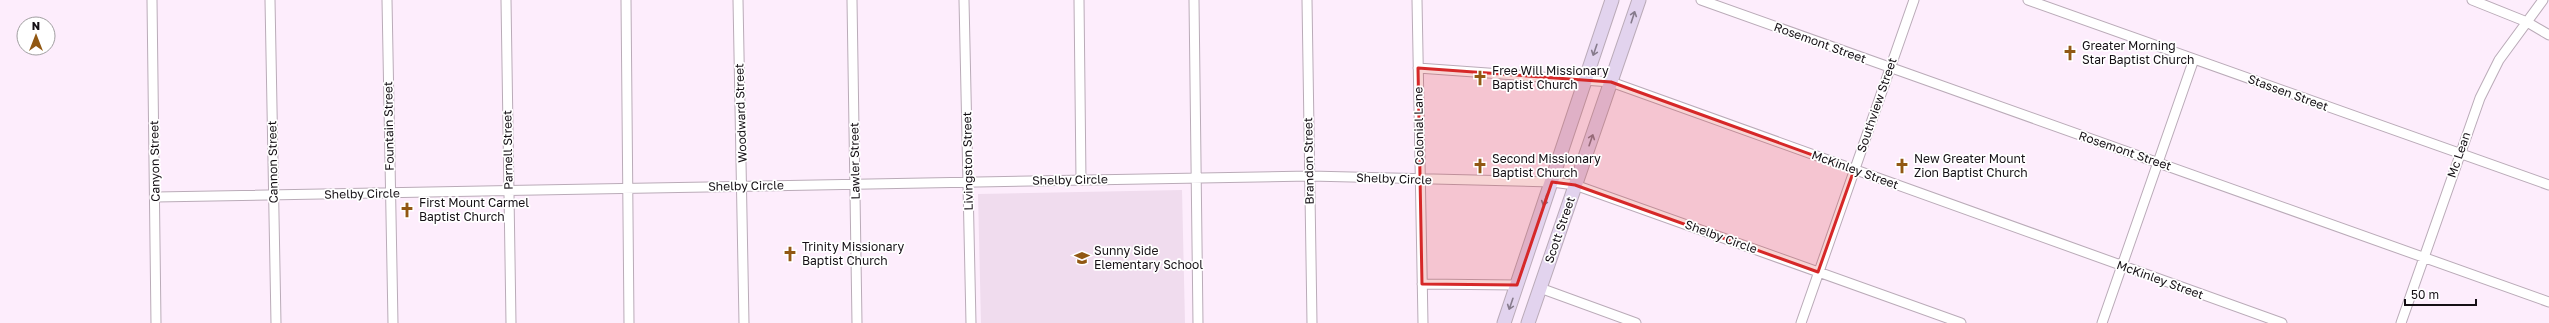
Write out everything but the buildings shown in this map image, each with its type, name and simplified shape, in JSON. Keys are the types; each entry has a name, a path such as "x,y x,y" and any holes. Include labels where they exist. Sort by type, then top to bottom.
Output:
{"main road":[{"name":"Scott Street","path":"1504,323 1612,0"},
{"name":"Scott Street","path":"1528,323 1639,0"}],"street":[{"name":"Canyon Street","path":"152,0 156,198 156,323"},
{"name":"Cannon Street","path":"270,0 276,323"},
{"name":"Fountain Street","path":"387,0 393,323"},
{"name":"Parnell Street","path":"506,0 511,323"},
{"path":"626,0 629,323"},
{"name":"Woodward Street","path":"738,0 743,186 744,323"},
{"name":"Lawler Street","path":"852,0 857,323"},
{"name":"Livingston Street","path":"964,0 971,323"},
{"path":"1079,0 1081,180"},
{"path":"1194,0 1195,178 1198,323"},
{"name":"Brandon Street","path":"1307,0 1312,323"},
{"name":"Colonial Lane","path":"1417,0 1419,180 1423,323"},
{"name":"Rosemont Street","path":"1701,0 2549,302"},
{"name":"Southview Street","path":"1801,323 1914,0"},
{"name":"Stassen Street","path":"2028,0 2549,185"},
{"path":"2472,0 2527,22 2549,35"},
{"name":"Mc Lean","path":"2400,323 2424,258 2459,153 2480,98 2499,60 2543,0"},
{"path":"2102,323 2120,265 2194,59"},
{"name":"McKinley Street","path":"1418,68 1612,82 2282,323"},
{"name":"Shelby Circle","path":"156,198 509,190 1310,176 1419,180 1552,182 1576,185 1961,323"},
{"path":"1422,284 1517,285"},
{"path":"1540,288 1636,323"}],"highlighted area":[{"path":"1418,68 1611,82 1854,170 1818,272 1575,185 1552,182 1517,285 1422,284"}],"shaded area":[{"name":"Sunny Side Elementary School","path":"1182,190 1185,323 981,323 978,194"}],"place":[{"name":"Greater Morning Star Baptist Church","path":"2070,53"},
{"name":"Free Will Missionary Baptist Church","path":"1480,78"},
{"name":"Second Missionary Baptist Church","path":"1480,166"},
{"name":"New Greater Mount Zion Baptist Church","path":"1902,166"},
{"name":"First Mount Carmel Baptist Church","path":"407,210"},
{"name":"Trinity Missionary Baptist Church","path":"790,254"},
{"name":"Sunny Side Elementary School","path":"1082,258"}]}
